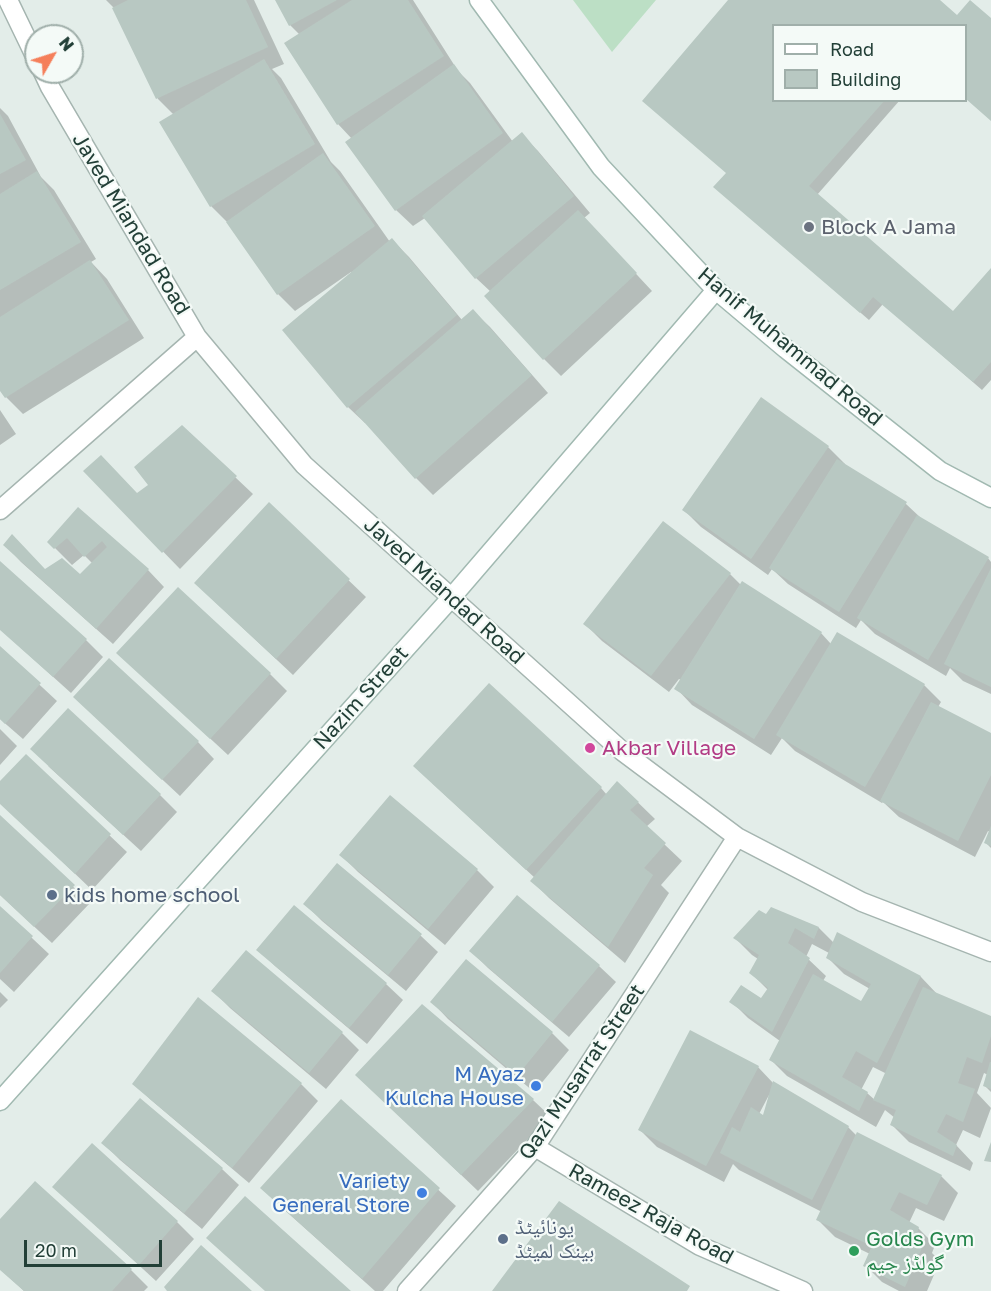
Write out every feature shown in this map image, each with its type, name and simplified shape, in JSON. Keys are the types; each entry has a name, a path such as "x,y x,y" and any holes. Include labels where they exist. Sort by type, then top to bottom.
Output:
{"street":[{"path":"8,0 24,33"},
{"name":"Hanif Muhammad Road","path":"479,0 601,167 717,290 786,349 940,471 991,498"},
{"name":"Javed Miandad Road","path":"49,84 197,337 304,465 622,751 737,837 862,902 991,952"},
{"name":"Nazim Street","path":"0,1101 451,598 717,290"},
{"path":"0,510 197,337"},
{"name":"Qazi Musarrat Street","path":"407,1291 535,1147 737,837"},
{"name":"Rameez Raja Road","path":"535,1147 700,1246 802,1291"}],"green space":[{"path":"573,0 656,0 612,52"}],"building":[{"path":"128,0 246,0 268,47 156,99 112,8"},
{"path":"275,0 337,0 289,26"},
{"path":"352,0 408,0 444,56 337,125 284,43"},
{"name":"Block A Jama","path":"728,0 940,0 957,15 970,0 991,18 991,121 967,100 967,24 772,24 772,102 883,102 809,186 953,311 991,268 991,362 973,382 873,297 860,313 713,187 726,173 642,101"},
{"path":"264,59 315,144 210,207 159,122"},
{"path":"454,64 503,133 395,211 345,142"},
{"path":"0,114 26,160 0,174"},
{"path":"522,132 574,196 475,279 422,216"},
{"path":"323,153 375,226 277,295 226,222"},
{"path":"37,171 81,242 0,290 0,194"},
{"path":"578,210 637,273 543,360 484,296"},
{"path":"392,238 457,315 347,408 282,330"},
{"path":"90,260 129,320 5,398 0,391 0,317"},
{"path":"473,309 532,375 415,479 355,412"},
{"path":"761,397 829,446 751,559 682,510"},
{"path":"182,425 237,476 162,553 83,471 101,455 137,493 148,485 134,467"},
{"path":"837,459 907,502 839,612 769,568"},
{"path":"269,502 350,579 276,659 194,583"},
{"path":"78,507 149,569 96,629 3,545 12,534 45,569 62,558 80,574 107,547 102,541 84,557 67,538 54,549 47,542"},
{"path":"917,515 989,557 928,660 857,618"},
{"path":"663,521 731,573 651,676 583,624"},
{"path":"0,561 87,639 53,677 0,630"},
{"path":"991,568 991,687 944,664"},
{"path":"742,581 822,632 754,739 674,689"},
{"path":"178,587 271,673 210,739 116,653"},
{"path":"837,632 925,684 865,787 776,735"},
{"path":"0,646 41,683 5,724 0,719"},
{"path":"109,658 199,741 162,780 73,697"},
{"path":"489,683 602,787 526,870 413,766"},
{"path":"931,702 991,733 991,775 958,841 880,801"},
{"path":"68,708 161,794 123,835 30,749"},
{"path":"26,754 111,834 75,874 0,804 0,781"},
{"path":"617,781 639,802 630,810 666,843 644,868 653,875 608,947 530,881"},
{"path":"390,795 478,869 428,929 339,855"},
{"path":"0,815 75,885 34,927 0,895"},
{"path":"991,826 991,846 984,843"},
{"path":"337,863 422,934 388,975 303,904"},
{"path":"517,895 600,965 552,1022 469,951"},
{"path":"294,905 387,983 349,1028 256,950"},
{"path":"0,906 33,936 0,973"},
{"path":"771,907 819,927 814,939 795,928 788,943 810,958 772,1032 729,1002 741,985 761,998 768,988 749,973 759,955 733,938 759,910 766,914"},
{"path":"837,932 921,976 877,1063 856,1051 842,1077 868,1092 859,1111 769,1060 813,974 861,1001 871,984 826,958"},
{"path":"246,950 343,1032 309,1073 211,991"},
{"path":"466,959 553,1032 517,1076 430,1002"},
{"path":"923,987 991,1016 991,1036 982,1063 967,1057 958,1083 975,1089 963,1122 946,1114 937,1132 957,1145 953,1156 890,1125 896,1110 873,1100"},
{"path":"198,997 302,1083 232,1168 132,1084"},
{"path":"422,1004 534,1099 461,1175 355,1075"},
{"path":"690,1030 759,1066 706,1166 638,1130"},
{"path":"991,1062 991,1089 983,1086"},
{"path":"773,1081 849,1126 812,1200 720,1153 732,1127 740,1132 751,1107 763,1115"},
{"path":"140,1098 223,1168 184,1213 101,1143"},
{"path":"341,1099 440,1188 362,1279 260,1188"},
{"path":"857,1132 942,1175 927,1205 899,1192 890,1210 919,1227 915,1239 924,1243 905,1287 863,1266 872,1246 816,1220"},
{"path":"991,1142 991,1162 984,1161"},
{"path":"92,1143 178,1221 139,1265 52,1187"},
{"path":"35,1181 132,1269 112,1291 24,1291 0,1270 0,1219"},
{"path":"245,1196 351,1291 265,1291 206,1238"},
{"path":"559,1201 690,1286 687,1291 492,1291"},
{"path":"201,1245 252,1291 167,1291 164,1287"}],"place":[{"name":"Block A Jama","path":"809,227"},
{"name":"Akbar Village","path":"590,748"},
{"name":"kids home school","path":"52,895"},
{"name":"M Ayaz Kulcha House","path":"536,1086"},
{"name":"Variety General Store","path":"422,1193"},
{"name":"یونائیٹڈ بینک لمیٹڈ","path":"503,1239"},
{"name":"Golds Gym گولڈز جیم","path":"854,1251"}]}
